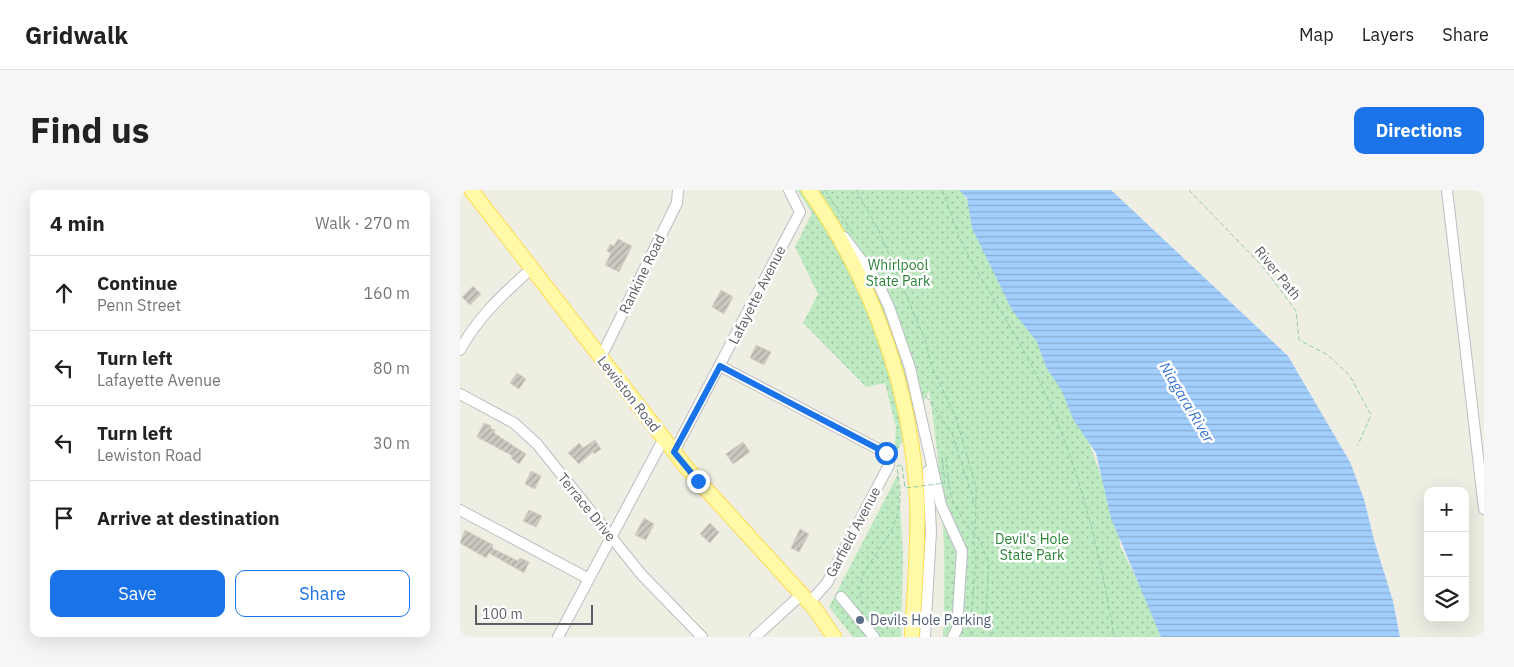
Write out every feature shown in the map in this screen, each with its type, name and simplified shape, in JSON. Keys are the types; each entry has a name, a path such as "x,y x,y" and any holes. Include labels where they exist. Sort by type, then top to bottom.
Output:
{"main road":[{"path":"809,190 833,225 870,301 888,346 910,439 916,479 918,524 910,634"},
{"name":"Lewiston Road","path":"475,192 531,269 674,452 711,496 805,598 834,637"}],"street":[{"name":"Rankine Road","path":"600,357 677,203 678,190"},
{"name":"Lafayette Avenue","path":"674,452 800,212 789,190"},
{"path":"1447,190 1484,509"},
{"path":"833,225 877,281 889,306 910,368 941,505 962,555 957,629 952,637"},
{"path":"460,350 472,329 500,296 531,269"},
{"name":"Garfield Avenue","path":"720,366 884,452 888,457 889,465 827,583 755,637"},
{"name":"Terrace Drive","path":"460,394 514,423 537,444 649,583 702,637"},
{"path":"923,420 929,477 931,530 925,637"},
{"path":"558,637 664,438"},
{"path":"460,510 589,579"},
{"path":"841,597 874,637"}],"path":[{"path":"856,190 879,231 926,342 930,365 956,418 976,487 976,508"},
{"path":"942,190 963,244 1023,348 1049,400 1088,513 1102,568 1114,637"},
{"name":"River Path","path":"1189,190 1263,266 1296,311 1299,340 1328,355 1350,376 1371,414 1358,445"},
{"path":"862,605 859,586 861,580 898,518 900,489 897,466 902,465 905,488 944,483 942,458 946,458 951,498 966,524 975,532 989,563 986,613 990,637"}],"green space":[{"name":"Devil's Hole State Park","path":"797,190 960,190 973,208 1085,432 1118,522 1120,546 1166,637 943,637 944,544 937,452 929,391 894,457 896,428 885,383 866,387 803,323 818,294 795,247 812,213"},
{"path":"898,474 903,555 901,637 853,637 829,607"}],"water":[{"name":"Niagara River","path":"959,190 1111,190 1288,356 1350,462 1364,499 1374,540 1393,601 1400,637 1161,637 1111,518 1096,453 1073,419 1062,391 1046,367 1037,342 1012,310 972,228 967,198"}],"building":[{"path":"618,239 632,246 619,272 605,265 611,253 607,251 610,244 614,246"},
{"path":"473,286 481,294 470,305 462,297"},
{"path":"721,290 733,297 724,314 712,307"},
{"path":"756,345 771,352 764,365 750,358"},
{"path":"517,373 526,379 519,389 510,383"},
{"path":"484,423 495,430 494,433 526,454 519,464 511,458 513,456 477,437"},
{"path":"595,440 601,449 594,454 593,452 579,464 568,453 579,443 583,448"},
{"path":"743,442 750,452 733,464 726,454"},
{"path":"531,471 541,476 535,489 525,484"},
{"path":"529,510 542,516 536,527 523,521"},
{"path":"644,518 654,524 646,540 635,535"},
{"path":"710,523 719,532 710,543 700,534"},
{"path":"800,529 809,534 799,552 791,548"},
{"path":"465,530 493,545 492,548 518,561 520,558 529,562 524,573 489,553 486,558 460,543"}],"place":[{"name":"Devils Hole Parking","path":"860,620"}],"route":[{"path":"698,481 674,452 720,366 886,453"}],"park label":[{"name":"Whirlpool State Park","path":"898,274"}]}
